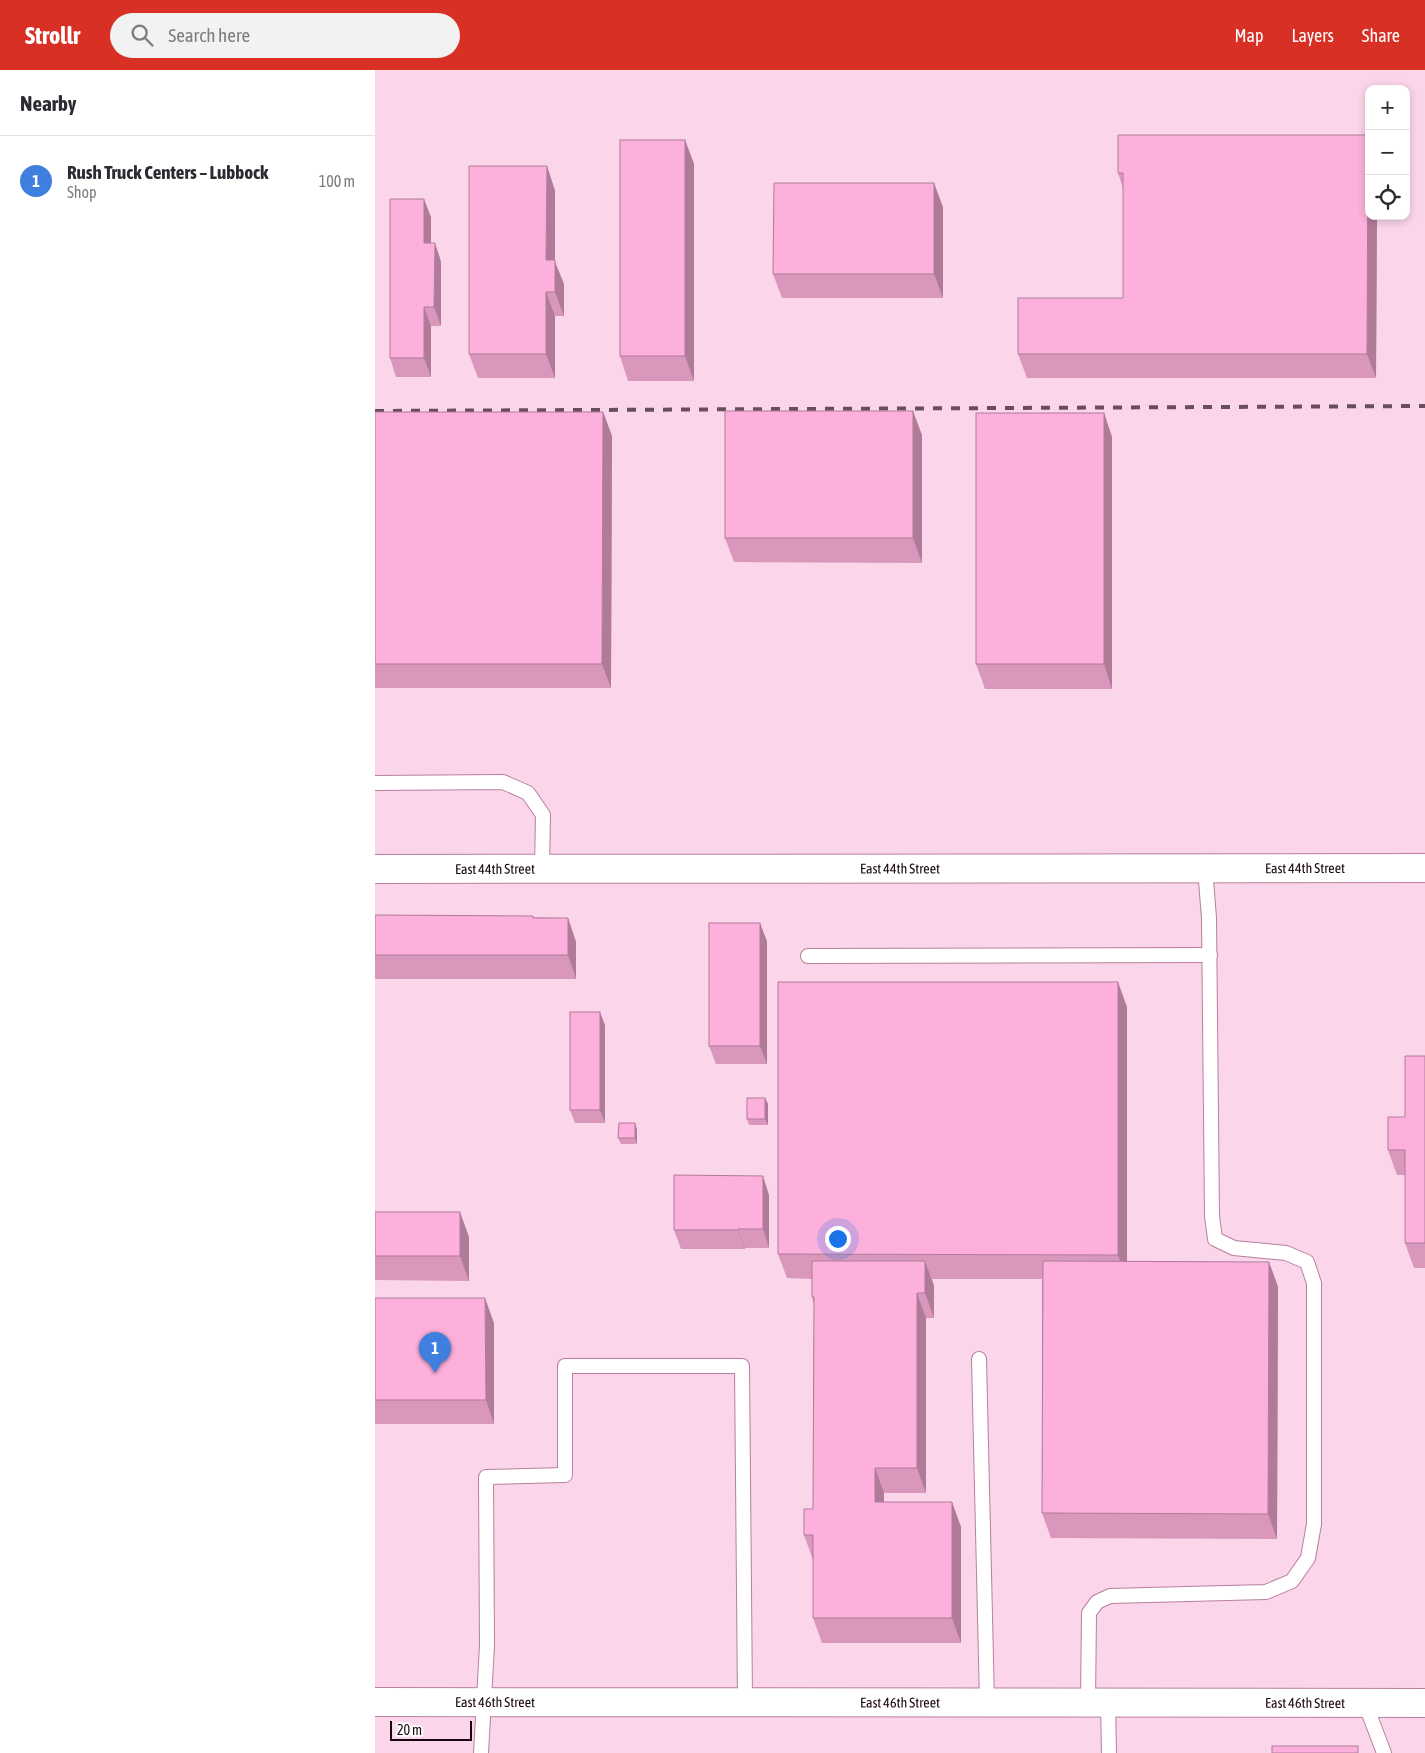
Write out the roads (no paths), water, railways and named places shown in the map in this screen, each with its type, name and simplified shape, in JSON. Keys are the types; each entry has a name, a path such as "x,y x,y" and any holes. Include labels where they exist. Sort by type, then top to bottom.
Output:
{"street":[{"name":"East 44th Street","path":"375,869 1425,868"},
{"name":"East 46th Street","path":"375,1702 1425,1703"}],"lane":[{"path":"375,783 503,782 528,793 543,815 542,868"},
{"path":"1109,1753 1098,1702 1089,1613 1097,1602 1110,1596 1266,1592 1293,1580 1308,1558 1314,1524 1314,1283 1307,1262 1286,1253 1234,1248 1215,1239 1212,1216 1210,955 1205,868"},
{"path":"808,956 1210,955"},
{"path":"979,1359 987,1702"},
{"path":"481,1753 487,1645 487,1477 565,1475 565,1366 742,1366 745,1702"},
{"path":"1365,1703 1385,1753"}],"railway":[{"path":"375,411 1425,406"}],"place":[{"name":"Rush Truck Centers – Lubbock","path":"435,1373"}]}
